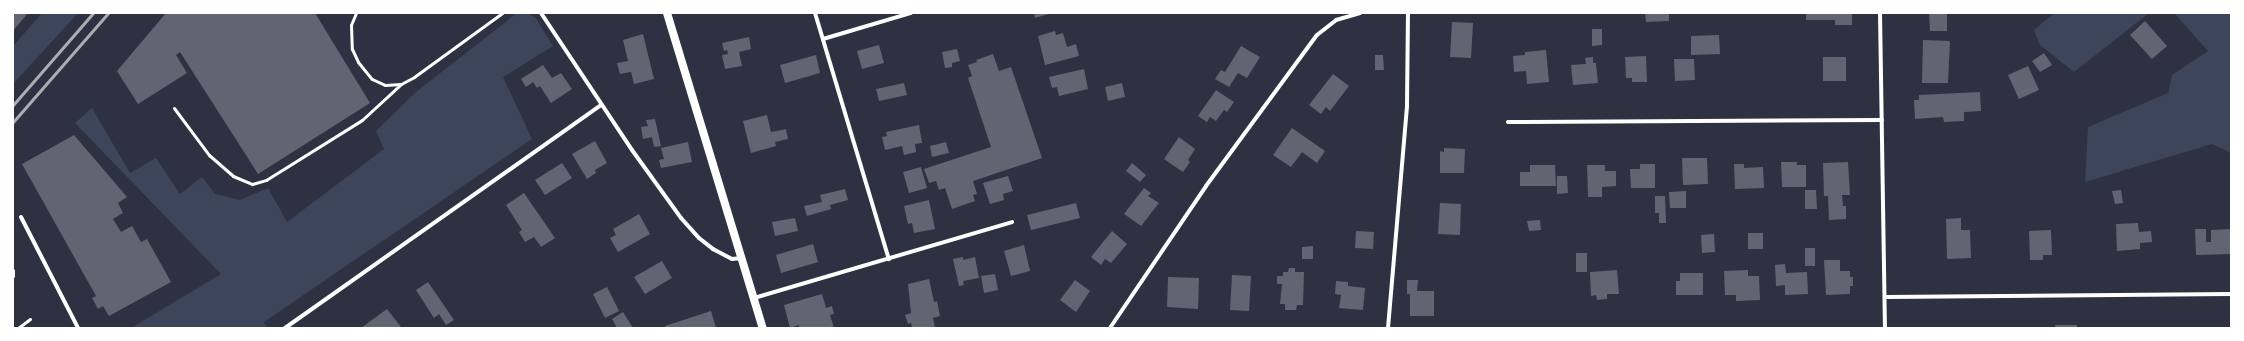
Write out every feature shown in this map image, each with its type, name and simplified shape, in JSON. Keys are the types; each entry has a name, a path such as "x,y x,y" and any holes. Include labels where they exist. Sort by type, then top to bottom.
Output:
{"main road":[{"path":"667,13 763,328"}],"street":[{"path":"540,13 601,105 681,218 699,238 713,249 732,259 742,258"},
{"path":"815,13 889,259"},
{"path":"823,39 911,13"},
{"path":"1110,328 1206,186 1317,34 1336,20 1360,13"},
{"path":"1388,328 1407,106 1408,13"},
{"path":"1880,13 1885,328"},
{"path":"285,328 601,105"},
{"path":"1508,122 1882,120"},
{"path":"21,217 78,328"},
{"path":"754,298 1012,222"},
{"path":"1885,297 2231,294"}],"lane":[{"path":"356,13 351,25 350,37 352,48 358,62 378,84 401,84"},
{"path":"174,108 209,155 233,176 252,184 266,180 362,120 383,103 401,84 502,13"},
{"path":"13,270 13,276"},
{"path":"18,328 30,319"}],"shaded area":[{"path":"42,13 78,13 13,84 13,46"},
{"path":"517,13 527,13 535,17 553,46 503,77 532,139 264,322 267,328 131,328 221,274 75,123 92,108 130,173 156,158 180,194 202,177 215,194 240,200 268,188 287,222 384,149 376,131 416,92"},
{"path":"2054,13 2149,13 2074,72 2040,45 2034,30"},
{"path":"2174,13 2231,13 2231,153 2212,144 2085,182 2088,127 2168,93 2172,75 2208,51"}],"building":[{"path":"13,13 28,13 13,31"},
{"path":"166,13 315,13 370,103 258,174 180,52 176,55 187,73 138,104 117,71"},
{"path":"1034,13 1052,13 1035,18"},
{"path":"1645,13 1669,13 1669,21 1646,22"},
{"path":"1806,13 1852,13 1852,25 1835,25 1835,20 1806,20"},
{"path":"1929,13 1947,13 1947,31 1930,31"},
{"path":"2145,21 2167,46 2152,59 2130,35"},
{"path":"1452,22 1473,23 1471,58 1450,57"},
{"path":"1592,29 1602,29 1602,45 1592,46"},
{"path":"1055,31 1056,35 1063,33 1067,47 1076,44 1079,56 1045,65 1038,36"},
{"path":"643,34 654,79 634,84 631,72 620,74 617,63 628,61 623,40"},
{"path":"1719,35 1720,54 1691,55 1691,36"},
{"path":"749,37 751,49 739,52 742,66 725,69 722,55 728,54 727,50 724,51 722,43"},
{"path":"1923,40 1950,41 1948,83 1922,83"},
{"path":"879,45 884,63 862,69 857,51"},
{"path":"1241,46 1260,57 1247,78 1238,73 1229,87 1215,79 1221,70 1225,72"},
{"path":"957,49 960,61 952,63 952,67 945,68 942,52"},
{"path":"1546,50 1549,82 1527,84 1526,71 1514,72 1513,56 1525,55 1525,52"},
{"path":"2044,53 2052,65 2040,72 2032,61"},
{"path":"993,54 999,71 1011,67 1042,158 973,181 977,194 973,195 975,201 952,209 945,188 939,190 936,181 929,183 924,169 991,147 968,78 972,76 968,65 977,62 976,60"},
{"path":"816,55 820,73 785,83 780,65"},
{"path":"1375,55 1383,55 1384,70 1375,70"},
{"path":"1646,56 1647,82 1632,82 1632,78 1626,78 1625,57"},
{"path":"1593,57 1593,63 1596,63 1598,83 1573,85 1571,65 1586,64 1585,58"},
{"path":"1823,57 1846,57 1846,81 1823,81"},
{"path":"1674,59 1694,59 1695,80 1675,81"},
{"path":"543,65 552,78 561,73 572,89 551,103 540,86 537,88 533,82 526,87 521,79"},
{"path":"2028,66 2039,90 2019,99 2008,75"},
{"path":"1084,69 1088,89 1059,96 1057,87 1052,88 1049,77"},
{"path":"1333,74 1349,86 1330,111 1326,107 1321,114 1309,105"},
{"path":"904,83 907,95 879,101 876,89"},
{"path":"1122,83 1125,97 1108,101 1105,87"},
{"path":"1216,90 1234,102 1227,112 1224,110 1216,121 1210,117 1207,122 1198,116"},
{"path":"1980,92 1981,111 1964,112 1964,121 1944,122 1943,117 1915,119 1914,100 1919,100 1919,95"},
{"path":"767,115 771,132 786,129 788,139 775,142 776,146 751,153 743,121"},
{"path":"655,119 661,146 654,147 652,137 643,139 641,127 648,126 646,120"},
{"path":"919,125 922,143 915,144 916,152 904,155 902,146 885,150 882,137 887,136 886,132"},
{"path":"1292,128 1325,151 1317,163 1302,152 1291,167 1273,155"},
{"path":"74,135 127,197 118,203 123,213 113,219 121,232 132,226 141,242 147,239 171,282 109,316 103,306 98,309 92,298 96,296 22,164"},
{"path":"1179,137 1195,149 1188,160 1190,162 1183,172 1164,159"},
{"path":"595,141 607,163 595,170 596,173 587,179 572,154"},
{"path":"688,142 692,162 661,168 659,160 664,159 661,148"},
{"path":"946,142 949,153 932,157 930,146"},
{"path":"1444,148 1465,149 1464,173 1440,173 1440,151 1444,152"},
{"path":"1682,158 1707,158 1708,184 1683,185"},
{"path":"1781,162 1797,162 1797,165 1806,165 1806,187 1782,187"},
{"path":"1848,162 1850,195 1842,195 1843,206 1846,206 1846,219 1829,220 1828,196 1824,196 1823,163"},
{"path":"562,163 572,178 545,195 535,180"},
{"path":"1132,163 1146,175 1140,182 1126,171"},
{"path":"1640,164 1655,164 1655,188 1631,188 1630,169 1640,169"},
{"path":"1734,164 1744,164 1744,168 1763,167 1764,188 1735,189"},
{"path":"1530,165 1555,165 1556,186 1520,186 1520,172 1530,172"},
{"path":"1587,165 1605,165 1605,171 1616,171 1616,186 1602,187 1602,197 1588,197"},
{"path":"921,167 927,188 909,193 903,172"},
{"path":"1008,176 1013,191 1003,194 1004,200 990,204 983,183"},
{"path":"1557,176 1567,176 1568,193 1557,194"},
{"path":"1144,188 1151,193 1148,196 1159,203 1141,226 1124,214"},
{"path":"845,189 848,200 830,205 831,209 807,216 804,206 822,202 820,195"},
{"path":"1805,190 1816,190 1817,209 1805,209"},
{"path":"2121,190 2123,203 2115,204 2112,191"},
{"path":"1686,191 1686,208 1670,208 1669,192"},
{"path":"524,193 555,238 541,247 534,237 525,242 519,232 522,230 506,205"},
{"path":"1655,196 1665,196 1666,223 1659,223 1659,213 1655,213"},
{"path":"929,200 935,229 914,233 912,223 908,224 904,206"},
{"path":"1076,203 1080,218 1031,230 1027,215"},
{"path":"1440,203 1461,204 1460,235 1438,234"},
{"path":"639,214 650,234 618,252 610,238 616,235 613,229"},
{"path":"795,218 798,231 775,236 772,222"},
{"path":"1961,218 1961,230 1970,230 1971,258 1947,259 1946,219"},
{"path":"1540,220 1541,230 1529,231 1527,221"},
{"path":"2138,223 2139,232 2151,231 2152,242 2140,243 2140,249 2117,251 2116,224"},
{"path":"2195,229 2206,229 2206,242 2211,242 2211,230 2231,229 2231,254 2196,255"},
{"path":"2051,230 2052,255 2043,255 2043,260 2030,260 2029,231"},
{"path":"1112,231 1127,244 1111,263 1105,259 1101,265 1091,257"},
{"path":"1356,231 1374,232 1373,249 1355,248"},
{"path":"1748,233 1763,233 1763,249 1748,249"},
{"path":"1714,234 1715,252 1702,253 1701,235"},
{"path":"813,244 818,262 781,273 776,255"},
{"path":"1024,245 1030,271 1011,276 1004,251"},
{"path":"1313,246 1313,259 1302,259 1302,247"},
{"path":"1805,248 1815,248 1815,266 1805,266"},
{"path":"1576,253 1587,253 1587,272 1576,272"},
{"path":"963,257 963,260 975,257 979,278 963,281 964,285 959,286 953,259"},
{"path":"1824,260 1840,260 1840,271 1850,271 1850,277 1853,277 1853,286 1850,286 1850,294 1826,295"},
{"path":"662,261 672,278 645,294 634,277"},
{"path":"1785,264 1786,273 1807,272 1808,294 1785,295 1785,285 1776,286 1775,265"},
{"path":"1289,268 1295,268 1295,272 1304,272 1303,305 1297,305 1296,310 1285,310 1285,304 1280,304 1282,284 1277,284 1277,276 1283,276 1283,272 1288,272"},
{"path":"1617,270 1619,294 1607,294 1607,299 1597,300 1596,295 1591,296 1590,272"},
{"path":"1748,270 1748,276 1759,276 1760,300 1736,301 1736,295 1725,295 1724,271"},
{"path":"1680,273 1703,273 1703,295 1676,295 1676,281 1680,281"},
{"path":"995,274 998,290 984,293 981,276"},
{"path":"1232,275 1251,276 1249,311 1230,310"},
{"path":"1168,277 1199,278 1198,309 1167,307"},
{"path":"929,279 934,302 937,301 940,316 933,318 935,328 912,328 911,323 908,324 905,315 911,313 908,284"},
{"path":"1075,280 1090,291 1076,312 1060,300"},
{"path":"1407,280 1418,280 1417,291 1434,291 1434,316 1410,316 1410,294 1407,294"},
{"path":"1336,281 1348,282 1348,286 1365,288 1363,310 1339,308 1341,295 1335,294"},
{"path":"428,282 454,320 446,325 439,314 434,318 416,290"},
{"path":"607,287 619,311 605,318 593,294"},
{"path":"822,294 826,308 832,306 834,314 830,315 834,328 799,328 799,325 790,328 784,305"},
{"path":"387,309 401,327 361,328"},
{"path":"711,311 716,328 665,328 665,326"},
{"path":"623,312 633,328 617,328 612,319"},
{"path":"2055,325 2077,325 2077,328 2055,328"}],"railway":[{"path":"13,105 93,13"},
{"path":"13,122 108,13"}]}
